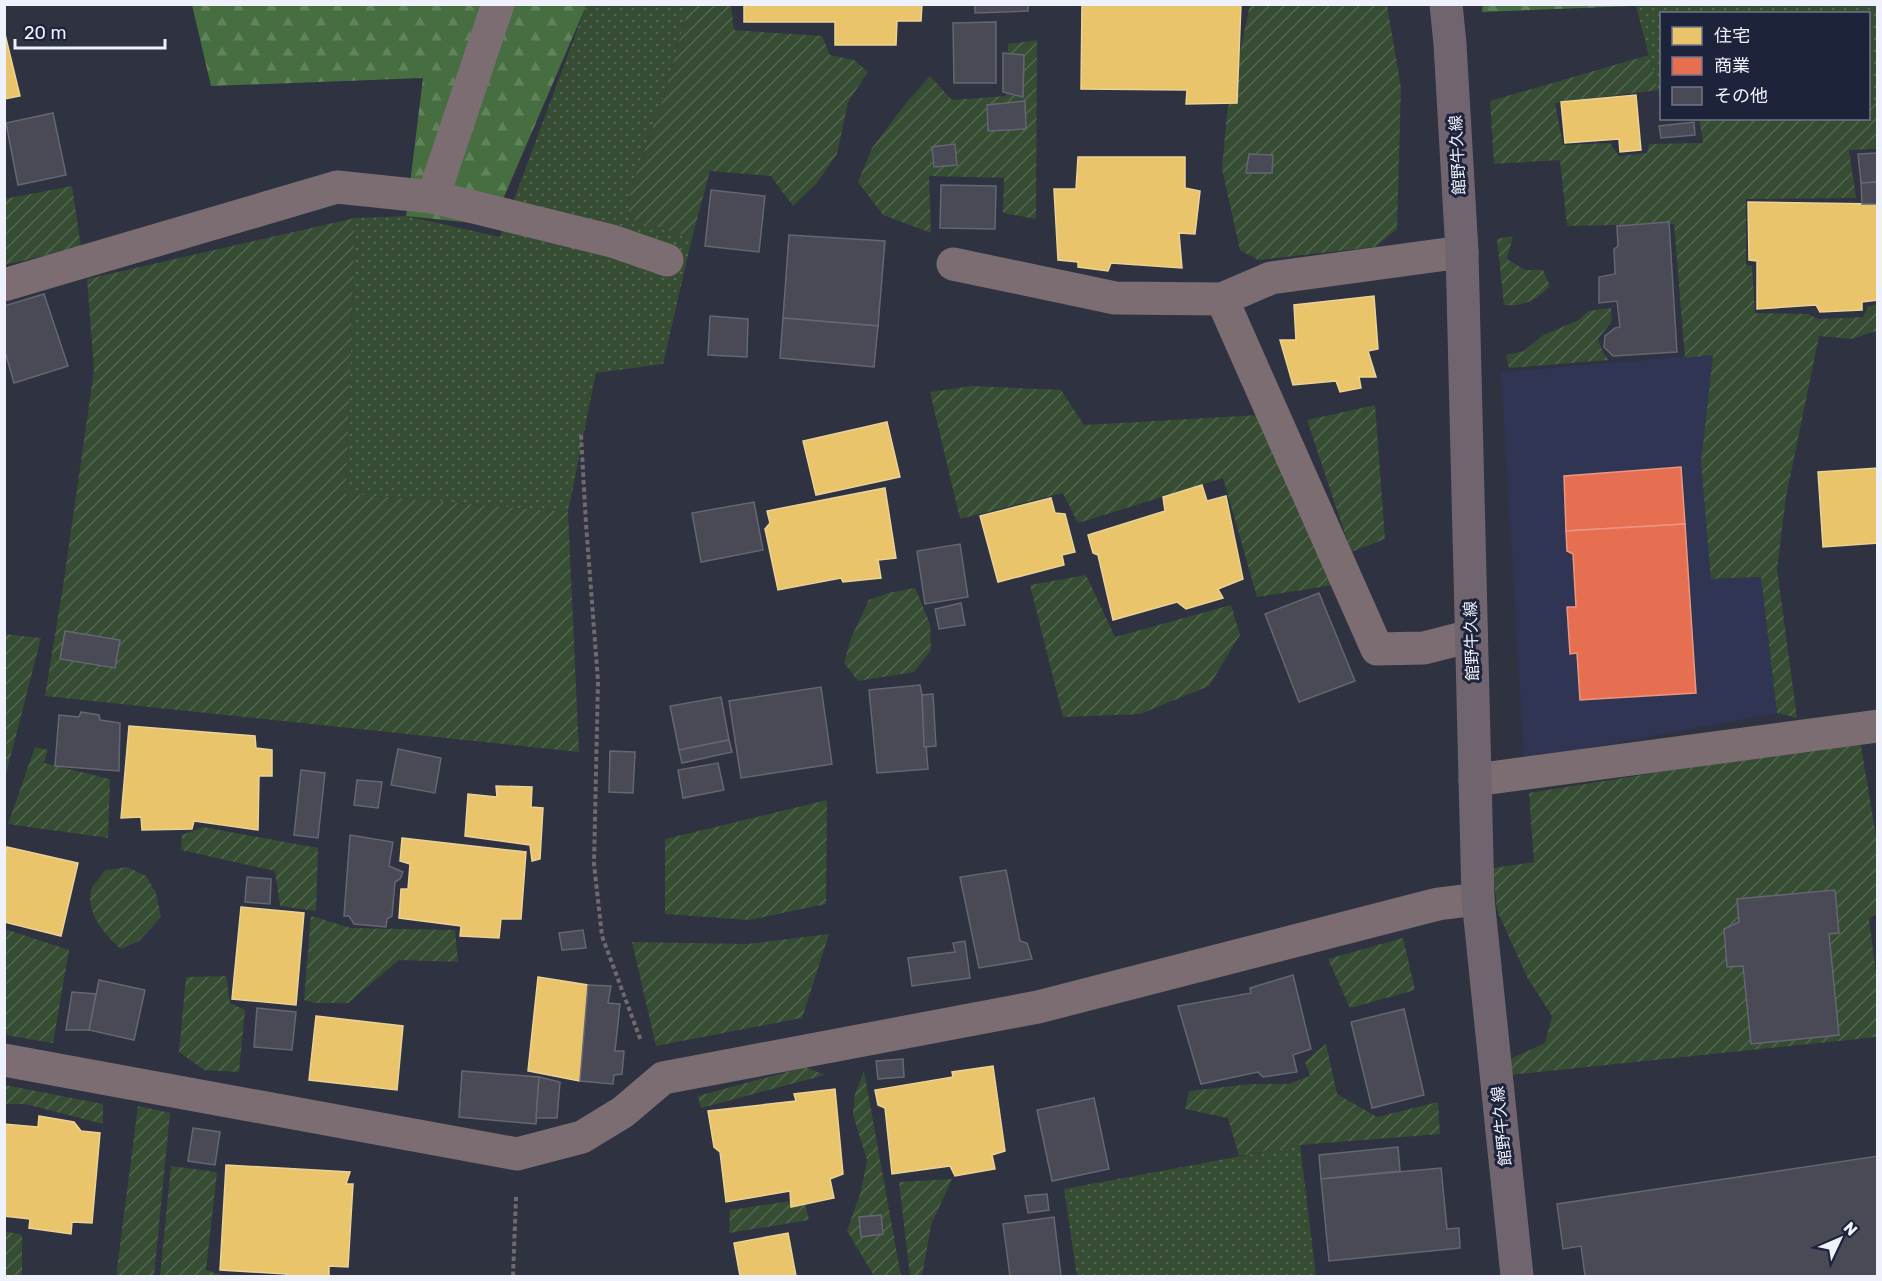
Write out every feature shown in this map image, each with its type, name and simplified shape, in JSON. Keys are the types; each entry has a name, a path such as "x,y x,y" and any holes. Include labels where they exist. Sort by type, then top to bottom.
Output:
{"main road":[{"name":"館野牛久線","path":"1446,4 1462,252 1478,899 1517,1276"}],"street":[{"path":"433,197 498,4"},
{"path":"4,285 338,187 433,197 612,241 667,260"},
{"path":"953,264 1115,298 1222,299 1271,278 1462,252"},
{"path":"1222,299 1377,649 1424,648 1471,636"},
{"path":"1475,780 1878,726"},
{"path":"4,1060 517,1154 582,1137 623,1112 661,1079 1038,1007 1438,904 1478,899"}],"path":[{"path":"581,435 598,681 594,864 602,936 644,1049 661,1079"},
{"path":"513,1276 517,1154"}],"shaded area":[{"path":"1713,354 1701,462 1712,579 1761,577 1777,713 1524,760 1501,372"}],"green space":[{"path":"584,4 586,6 492,225 406,216 423,78 211,86 192,5"},
{"path":"601,4 689,5 665,93 630,191 628,218 692,238 663,364 596,373 568,512 346,494 355,218 406,216 500,237 586,6"},
{"path":"1483,4 1659,4 1659,5 1482,12"},
{"path":"1659,4 1877,5 1877,101 1870,102 1870,12 1660,12 1660,98 1636,6"},
{"path":"689,5 731,5 734,30 822,36 830,55 854,60 868,72 848,102 837,154 817,183 793,206 771,176 710,171 692,238 628,218 630,191 665,93"},
{"path":"1250,5 1387,5 1401,88 1397,229 1375,247 1258,260 1240,250 1222,169 1227,113"},
{"path":"1037,40 1036,219 1003,213 1004,178 929,176 931,233 883,215 858,182 872,148 906,103 930,76 952,100 1006,96 1008,44"},
{"path":"1649,55 1658,90 1555,103 1563,145 1610,143 1619,156 1647,153 1649,144 1703,143 1699,120 1870,120 1870,102 1877,101 1877,149 1849,150 1856,198 1746,199 1746,265 1752,266 1755,313 1808,314 1818,319 1863,317 1868,307 1877,304 1876,331 1851,339 1819,336 1786,497 1777,569 1797,718 1777,713 1761,577 1711,579 1701,462 1713,355 1685,358 1674,224 1567,226 1560,160 1494,164 1490,101"},
{"path":"72,186 81,247 5,265 4,199"},
{"path":"355,218 346,494 568,512 579,752 45,696 94,370 87,279"},
{"path":"1513,236 1507,259 1525,270 1543,270 1550,286 1529,301 1517,305 1504,305 1497,239"},
{"path":"1611,308 1612,321 1598,339 1603,353 1609,360 1509,368 1506,355 1524,351 1543,335 1579,320 1588,311"},
{"path":"972,386 1061,390 1084,425 1260,415 1334,585 1257,597 1223,478 1078,523 1063,493 960,519 930,392"},
{"path":"1375,405 1385,539 1351,552 1307,420"},
{"path":"1086,575 1115,637 1231,605 1240,635 1209,686 1140,714 1063,717 1030,585"},
{"path":"915,588 930,624 931,650 914,672 858,681 844,663 851,638 869,600 888,593"},
{"path":"4,634 41,638 5,778"},
{"path":"1860,740 1877,842 1877,913 1869,919 1877,981 1877,1037 1510,1075 1506,1061 1545,1043 1552,1016 1527,977 1497,910 1493,868 1534,862 1529,793","holes":["1737,899 1829,934 1839,1035 1751,1044 1743,966 1727,967 1724,929 1739,922"]},
{"path":"35,747 48,750 44,763 110,779 108,838 8,824"},
{"path":"827,800 826,904 749,920 665,914 665,839"},
{"path":"203,827 318,848 316,911 280,906 275,871 181,850 182,835"},
{"path":"127,867 146,876 156,893 161,917 139,941 121,949 98,923 90,899 92,888 106,870"},
{"path":"311,916 351,928 455,930 458,962 399,960 348,1003 314,1003 304,1000"},
{"path":"5,929 69,950 53,1043 5,1035"},
{"path":"829,934 802,1018 656,1046 632,942 747,944"},
{"path":"1403,938 1415,990 1350,1008 1328,959"},
{"path":"226,976 230,1003 245,1010 239,1072 204,1070 179,1052 186,977"},
{"path":"1326,1044 1337,1094 1377,1117 1438,1102 1440,1134 1300,1145 1239,1156 1228,1118 1185,1109 1189,1091 1251,1084 1288,1084 1310,1076 1305,1062"},
{"path":"805,1067 825,1075 701,1108 698,1096"},
{"path":"864,1071 901,1276 874,1276 847,1231 861,1191 867,1160 853,1115 855,1094"},
{"path":"5,1085 103,1104 103,1124 25,1104 5,1104"},
{"path":"138,1106 170,1113 154,1276 116,1276"},
{"path":"1300,1145 1316,1276 1077,1276 1064,1189"},
{"path":"171,1166 217,1172 206,1270 224,1276 160,1276"},
{"path":"952,1179 931,1225 922,1276 910,1276 899,1182"},
{"path":"804,1199 809,1220 729,1233 730,1210"},
{"path":"5,1231 22,1235 22,1276 5,1276"}],"building: 住宅":[{"path":"744,4 922,4 921,21 897,21 896,45 835,45 835,22 744,22"},
{"path":"1082,4 1241,4 1237,103 1186,104 1187,90 1081,89"},
{"path":"4,30 20,96 4,99"},
{"path":"1636,95 1641,150 1620,152 1619,139 1565,143 1561,102"},
{"path":"1078,157 1185,157 1185,188 1200,191 1195,234 1179,233 1182,268 1111,263 1108,271 1078,267 1078,262 1058,260 1054,189 1076,189"},
{"path":"1748,202 1878,204 1878,300 1862,302 1862,310 1820,312 1816,305 1757,309 1757,261 1749,260"},
{"path":"1374,296 1378,349 1368,351 1376,377 1359,377 1361,388 1340,392 1336,381 1293,385 1280,340 1296,340 1294,305"},
{"path":"887,422 900,477 816,495 803,441"},
{"path":"1878,468 1878,543 1823,547 1818,472"},
{"path":"1202,485 1207,501 1226,496 1243,579 1218,589 1223,598 1186,609 1177,602 1113,620 1098,555 1093,553 1088,535 1165,511 1163,497"},
{"path":"885,488 896,558 878,560 881,578 843,582 841,578 778,590 765,529 770,523 767,511"},
{"path":"1051,498 1055,513 1065,514 1075,552 1062,555 1064,565 998,582 980,516"},
{"path":"129,726 255,736 256,748 272,750 272,776 259,776 258,830 194,821 192,829 142,830 141,817 121,818"},
{"path":"496,786 532,787 531,807 543,808 540,859 532,861 530,845 465,836 468,794 497,797"},
{"path":"402,838 526,852 521,919 501,919 499,938 460,936 461,926 399,918 401,889 408,889 410,864 400,861"},
{"path":"7,847 78,863 61,936 4,922 4,859"},
{"path":"241,907 304,913 296,1005 232,999"},
{"path":"538,977 588,985 580,1081 528,1071"},
{"path":"316,1016 403,1026 397,1090 309,1080"},
{"path":"993,1066 1005,1151 992,1155 995,1169 955,1176 950,1166 892,1174 885,1108 878,1105 875,1090 953,1077 952,1072"},
{"path":"835,1089 843,1174 830,1179 834,1198 791,1207 790,1191 726,1202 720,1152 714,1147 708,1111 796,1101 794,1094"},
{"path":"39,1116 74,1122 81,1131 100,1133 92,1223 72,1222 71,1234 29,1228 30,1219 4,1216 4,1124 38,1127"},
{"path":"226,1165 350,1172 346,1184 353,1184 348,1267 329,1266 329,1276 286,1276 286,1274 220,1270"},
{"path":"788,1233 796,1276 740,1276 734,1243"}],"building: 商業":[{"path":"1681,467 1685,524 1566,531 1564,476"},
{"path":"1685,524 1696,693 1580,700 1577,653 1570,654 1567,607 1576,607 1573,554 1567,551 1566,531"}],"building: その他":[{"path":"975,4 1028,4 1028,11 975,13"},
{"path":"996,22 996,83 954,83 953,23"},
{"path":"1003,53 1024,55 1023,97 1003,92"},
{"path":"1025,101 1026,129 988,131 987,105"},
{"path":"53,113 66,175 18,185 6,123"},
{"path":"1694,122 1695,135 1661,138 1659,126"},
{"path":"955,144 957,165 934,167 932,147"},
{"path":"1878,153 1878,182 1861,183 1858,154"},
{"path":"1249,154 1273,155 1272,173 1246,173"},
{"path":"1878,182 1878,204 1862,204 1861,183"},
{"path":"941,185 996,186 995,229 940,228"},
{"path":"711,190 765,196 759,252 705,246"},
{"path":"1669,222 1677,352 1613,356 1604,347 1605,336 1620,327 1617,301 1599,303 1599,277 1615,274 1614,249 1618,246 1617,226"},
{"path":"789,235 885,241 878,326 783,318"},
{"path":"44,294 68,366 14,383 4,348 4,306"},
{"path":"710,316 748,319 747,357 708,355"},
{"path":"783,318 878,326 874,367 780,358"},
{"path":"754,502 763,550 701,562 692,513"},
{"path":"960,544 968,597 925,604 917,551"},
{"path":"1319,593 1355,681 1299,702 1265,614"},
{"path":"961,603 965,625 939,629 935,609"},
{"path":"65,631 120,640 115,668 60,659"},
{"path":"920,685 928,769 877,773 869,690"},
{"path":"821,687 832,764 741,778 729,701"},
{"path":"933,694 936,746 924,747 922,695"},
{"path":"721,697 729,740 679,750 670,706"},
{"path":"81,712 99,715 100,720 120,723 119,771 55,766 59,715 79,717"},
{"path":"729,740 732,752 682,763 679,750"},
{"path":"398,749 441,758 435,793 391,785"},
{"path":"610,751 635,752 633,793 609,792"},
{"path":"718,763 724,790 683,798 678,770"},
{"path":"301,770 325,773 318,838 294,835"},
{"path":"357,780 382,782 378,808 354,805"},
{"path":"350,835 393,842 389,866 403,872 400,879 395,882 392,916 387,919 386,927 354,924 349,916 344,916"},
{"path":"1006,870 1020,941 1027,943 1032,959 979,968 960,877"},
{"path":"247,877 271,879 270,904 245,902"},
{"path":"1835,890 1839,933 1829,934 1839,1035 1751,1044 1743,966 1727,967 1724,929 1739,922 1737,899"},
{"path":"583,930 586,948 562,950 559,933"},
{"path":"965,941 970,978 912,986 908,958 955,952 953,943"},
{"path":"1293,975 1311,1049 1293,1055 1297,1072 1263,1077 1258,1072 1201,1084 1178,1006 1251,993 1250,988"},
{"path":"99,980 145,990 134,1040 89,1030"},
{"path":"588,985 611,986 608,1003 620,1004 615,1051 624,1051 622,1074 614,1075 613,1084 580,1081"},
{"path":"72,992 96,994 89,1030 66,1030"},
{"path":"257,1008 296,1012 292,1050 254,1047"},
{"path":"1404,1009 1424,1095 1372,1108 1351,1022"},
{"path":"903,1059 904,1077 878,1079 876,1061"},
{"path":"462,1071 539,1077 536,1124 459,1117"},
{"path":"539,1077 560,1082 557,1118 536,1118"},
{"path":"1094,1098 1109,1169 1052,1181 1037,1110"},
{"path":"193,1128 220,1132 215,1165 188,1161"},
{"path":"1398,1147 1400,1171 1321,1179 1319,1155"},
{"path":"1878,1156 1878,1276 1585,1276 1581,1246 1563,1249 1557,1204"},
{"path":"1441,1168 1447,1229 1459,1228 1460,1248 1329,1261 1321,1179"},
{"path":"1047,1194 1049,1210 1028,1213 1025,1196"},
{"path":"881,1215 883,1234 861,1237 859,1217"},
{"path":"1054,1217 1061,1276 1010,1276 1003,1224"}]}
